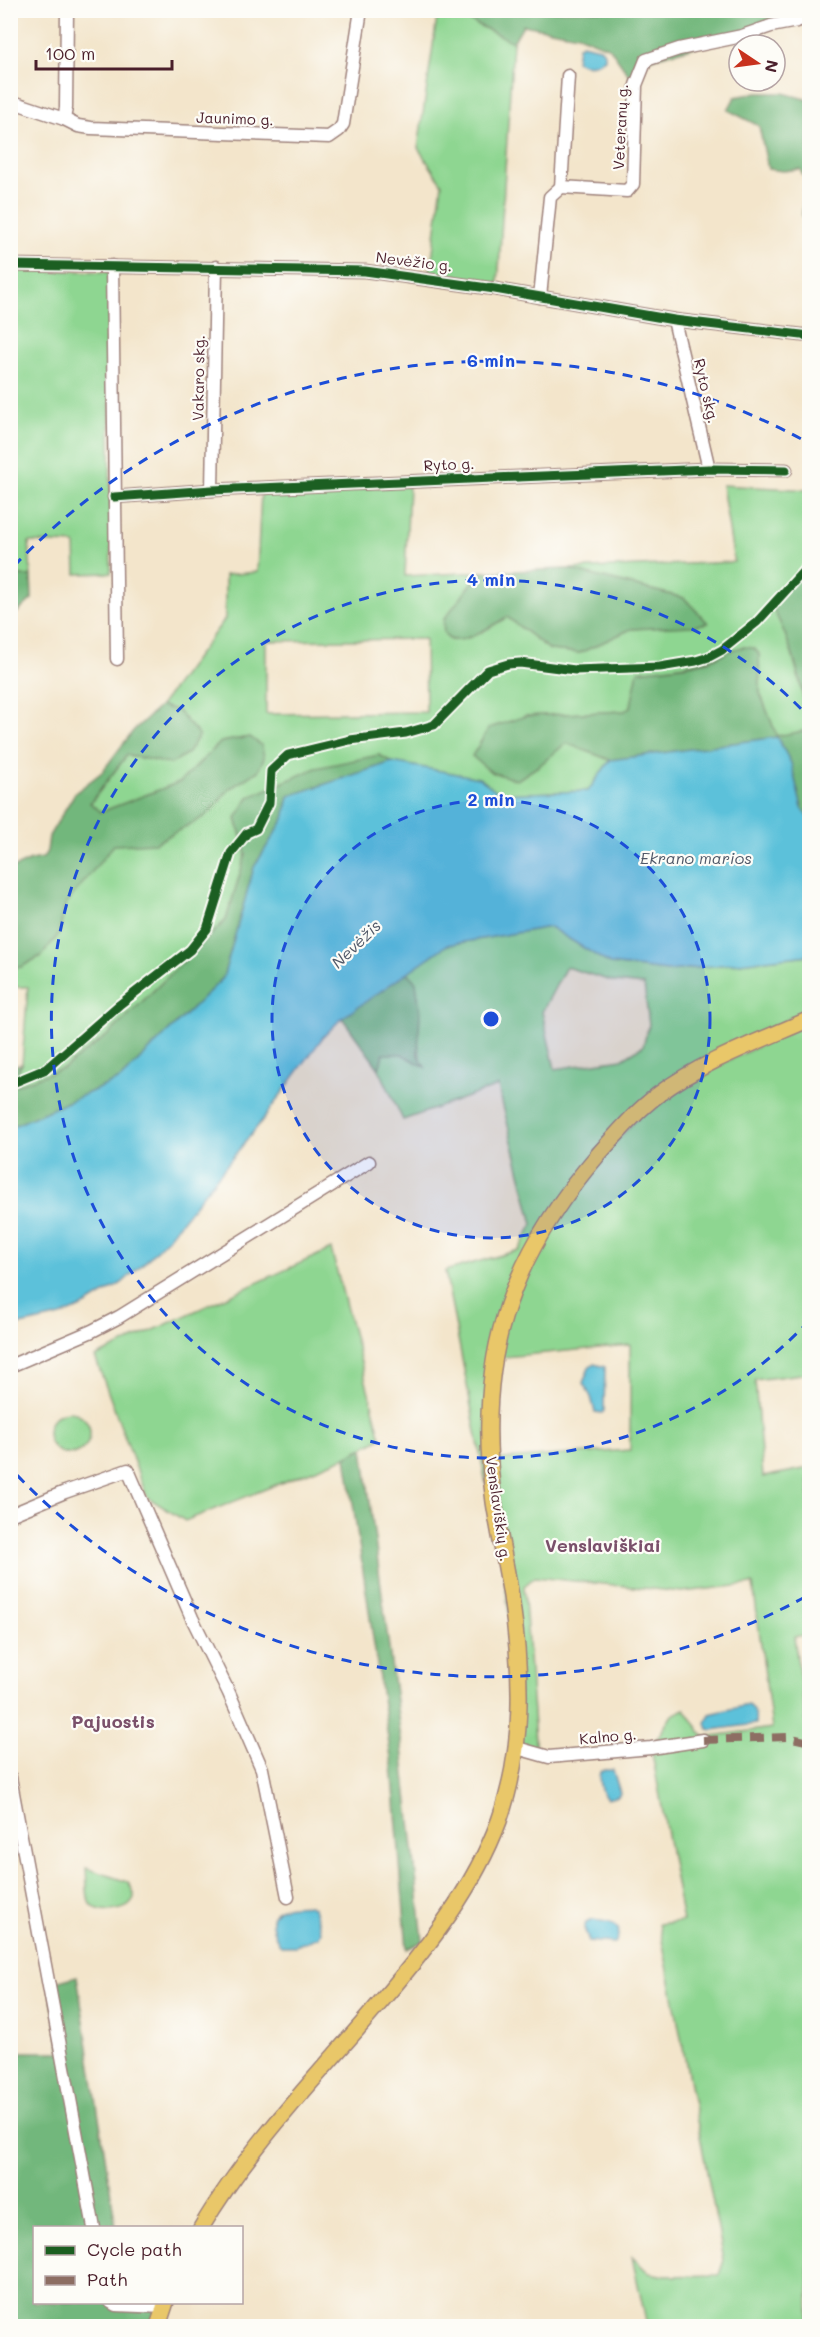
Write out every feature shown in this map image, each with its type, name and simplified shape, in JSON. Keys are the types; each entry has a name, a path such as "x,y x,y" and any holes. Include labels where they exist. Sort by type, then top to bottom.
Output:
{"main road":[{"name":"Venslaviškių g.","path":"202,2226 242,2165 419,1956 469,1886 484,1857 507,1794 518,1748 520,1703 511,1598 494,1501 489,1441 492,1377 498,1334 504,1311 532,1247 558,1205 631,1117 682,1078 810,1019"},
{"path":"158,2326 165,2305"}],"street":[{"path":"64,119 67,10"},
{"name":"Jaunimo g.","path":"10,101 78,126 91,128 323,137 334,135 343,124 361,10"},
{"name":"Veteranų g.","path":"561,187 627,191 633,184 636,85 646,60 679,49 742,36 810,16"},
{"path":"540,297 550,197 561,187 568,76"},
{"name":"Nevėžio g.","path":"10,265 365,271 440,280 674,320 810,336"},
{"path":"112,266 117,659"},
{"name":"Vakaro skg.","path":"212,490 216,267"},
{"name":"Ryto skg.","path":"674,320 709,469"},
{"name":"Ryto g.","path":"114,497 212,490 709,469 786,470"},
{"path":"10,1366 119,1317 369,1162"},
{"path":"10,1515 65,1492 128,1470 192,1618 229,1693 262,1769 286,1876 288,1897"},
{"name":"Kalno g.","path":"518,1748 549,1757 651,1748 703,1740"},
{"path":"10,1777 94,2226"},
{"path":"114,2304 165,2305"}],"green space":[{"path":"809,10 810,16 747,33 727,33 727,38 646,60 636,85 610,48 578,35 523,25 513,42 450,11"},
{"path":"438,11 450,11 513,42 498,284 430,273 442,184 418,148"},
{"path":"757,93 783,93 809,100 809,228 802,215 805,179 800,169 783,171 768,169 759,126 728,110 735,97"},
{"path":"10,269 109,272 111,573 76,574 75,544 29,542 31,576 11,576"},
{"path":"722,485 809,490 809,564 771,605 796,666 809,730 777,737 760,693 759,654 742,647 691,664 639,671 631,706 625,711 526,716 517,780 540,765 566,743 610,760 588,791 501,794 479,778 392,762 379,755 249,797 236,818 246,854 226,920 109,1034 64,1068 16,1085 15,1075 22,1064 28,987 11,987 11,968 21,967 41,956 59,934 65,905 114,844 155,843 204,817 229,789 258,771 262,746 250,737 221,742 180,782 101,812 90,804 127,755 171,764 177,710 160,706 225,619 225,575 257,572 261,493 409,486 405,576 481,572 467,588 450,640 472,637 507,617 550,650 580,653 631,629 708,623 684,598 567,569 734,562","holes":["425,639 426,712 266,714 266,641"]},
{"path":"809,564 809,730 796,666 771,605"},
{"path":"567,569 684,598 708,623 631,629 580,653 550,650 507,617 467,638 449,639 444,632 444,619 481,572"},
{"path":"11,576 31,576 32,599 11,618"},
{"path":"743,647 755,649 759,654 760,693 777,736 809,730 809,818 802,808 791,763 777,737 610,760 566,743 540,765 517,780 491,772 472,756 489,728 526,716 625,711 631,706 638,671 701,662"},
{"path":"160,706 177,710 199,735 188,753 171,764 127,755 90,803 101,812 180,782 221,742 250,737 262,746 264,758 258,771 229,789 204,817 155,843 114,845 65,905 59,934 41,956 21,967 11,968 11,869 31,860 43,858 47,851 49,836 75,793 102,772 133,731"},
{"path":"379,755 392,762 289,796 284,819 254,867 223,978 120,1079 11,1127 10,1066 22,1064 15,1075 16,1085 64,1068 109,1034 226,920 246,854 236,818 249,797 316,768"},
{"path":"550,927 610,964 668,971 809,955 809,1009 722,1051 622,1118 503,1301 486,1484 445,1271 519,1250 533,1224 498,1086 403,1120 379,1069 383,1054 402,1054 424,1066 418,1043 418,995 408,972 447,945","holes":["566,967 615,982 644,985 649,1025 643,1046 622,1059 555,1069 542,1012"]},
{"path":"408,972 416,983 420,1011 418,1054 425,1067 402,1054 383,1054 379,1069 342,1018"},
{"path":"809,1022 809,1373 755,1380 763,1477 809,1468 809,1634 794,1637 807,1727 810,1728 809,2326 647,2326 632,2257 649,2273 666,2276 719,2275 724,2260 659,1924 683,1921 651,1748 672,1715 685,1709 704,1737 772,1728 753,1584 682,1592 535,1577 524,1586 536,1755 517,1748 520,1703 490,1460 630,1450 630,1345 494,1358 498,1334 558,1205 660,1093"},
{"path":"331,1249 381,1438 346,1457 185,1521 147,1497 95,1357"},
{"path":"69,1412 84,1418 90,1433 84,1448 69,1454 54,1448 48,1433 54,1418"},
{"path":"363,1448 402,1747 423,1941 407,1949 392,1765 346,1457"},
{"path":"86,1868 128,1882 134,1893 133,1901 122,1909 106,1911 92,1906 88,1898"},
{"path":"77,1976 116,2226 33,2226 33,2304 142,2304 164,2307 158,2326 11,2326 10,2052 61,2052 49,1984"}],"water":[{"path":"582,44 600,48 605,53 605,59 591,65 576,61 578,47"},
{"name":"Ekrano marios","path":"777,737 791,763 802,808 809,818 809,955 668,971 610,964 550,927 447,945 342,1018 323,1037 258,1126 168,1238 122,1283 86,1305 61,1316 11,1327 11,1127 120,1079 223,978 254,867 284,819 289,796 392,762 479,778 501,794 588,791 610,760"},
{"path":"594,1364 605,1367 604,1411 602,1413 595,1412 591,1397 583,1383 589,1368"},
{"path":"748,1705 755,1713 755,1724 708,1729 706,1723 710,1714"},
{"path":"605,1770 613,1770 620,1793 618,1796 607,1799 600,1786 599,1775"},
{"path":"309,1905 314,1908 321,1931 319,1937 295,1946 281,1946 272,1927 275,1912 286,1907"},
{"path":"592,1920 609,1922 617,1927 619,1930 615,1943 589,1941 584,1928 586,1923"}],"marked path":[{"path":"703,1740 787,1737 810,1742"}],"cycle path":[{"path":"10,265 365,271 495,289 674,320 810,336"},
{"path":"114,497 212,490 709,469 786,470"},
{"path":"10,1084 46,1069 119,1005 190,950 207,929 231,853 247,833 256,829 269,803 271,771 288,755 350,740 406,733 434,725 488,670 508,664 520,663 575,670 660,667 709,657 722,650 757,622 810,564"}],"district":[{"name":"Venslaviškiai","path":"603,1546"},
{"name":"Pajuostis","path":"113,1722"}],"water label":[{"name":"Nevėžis","path":"356,944"}]}
